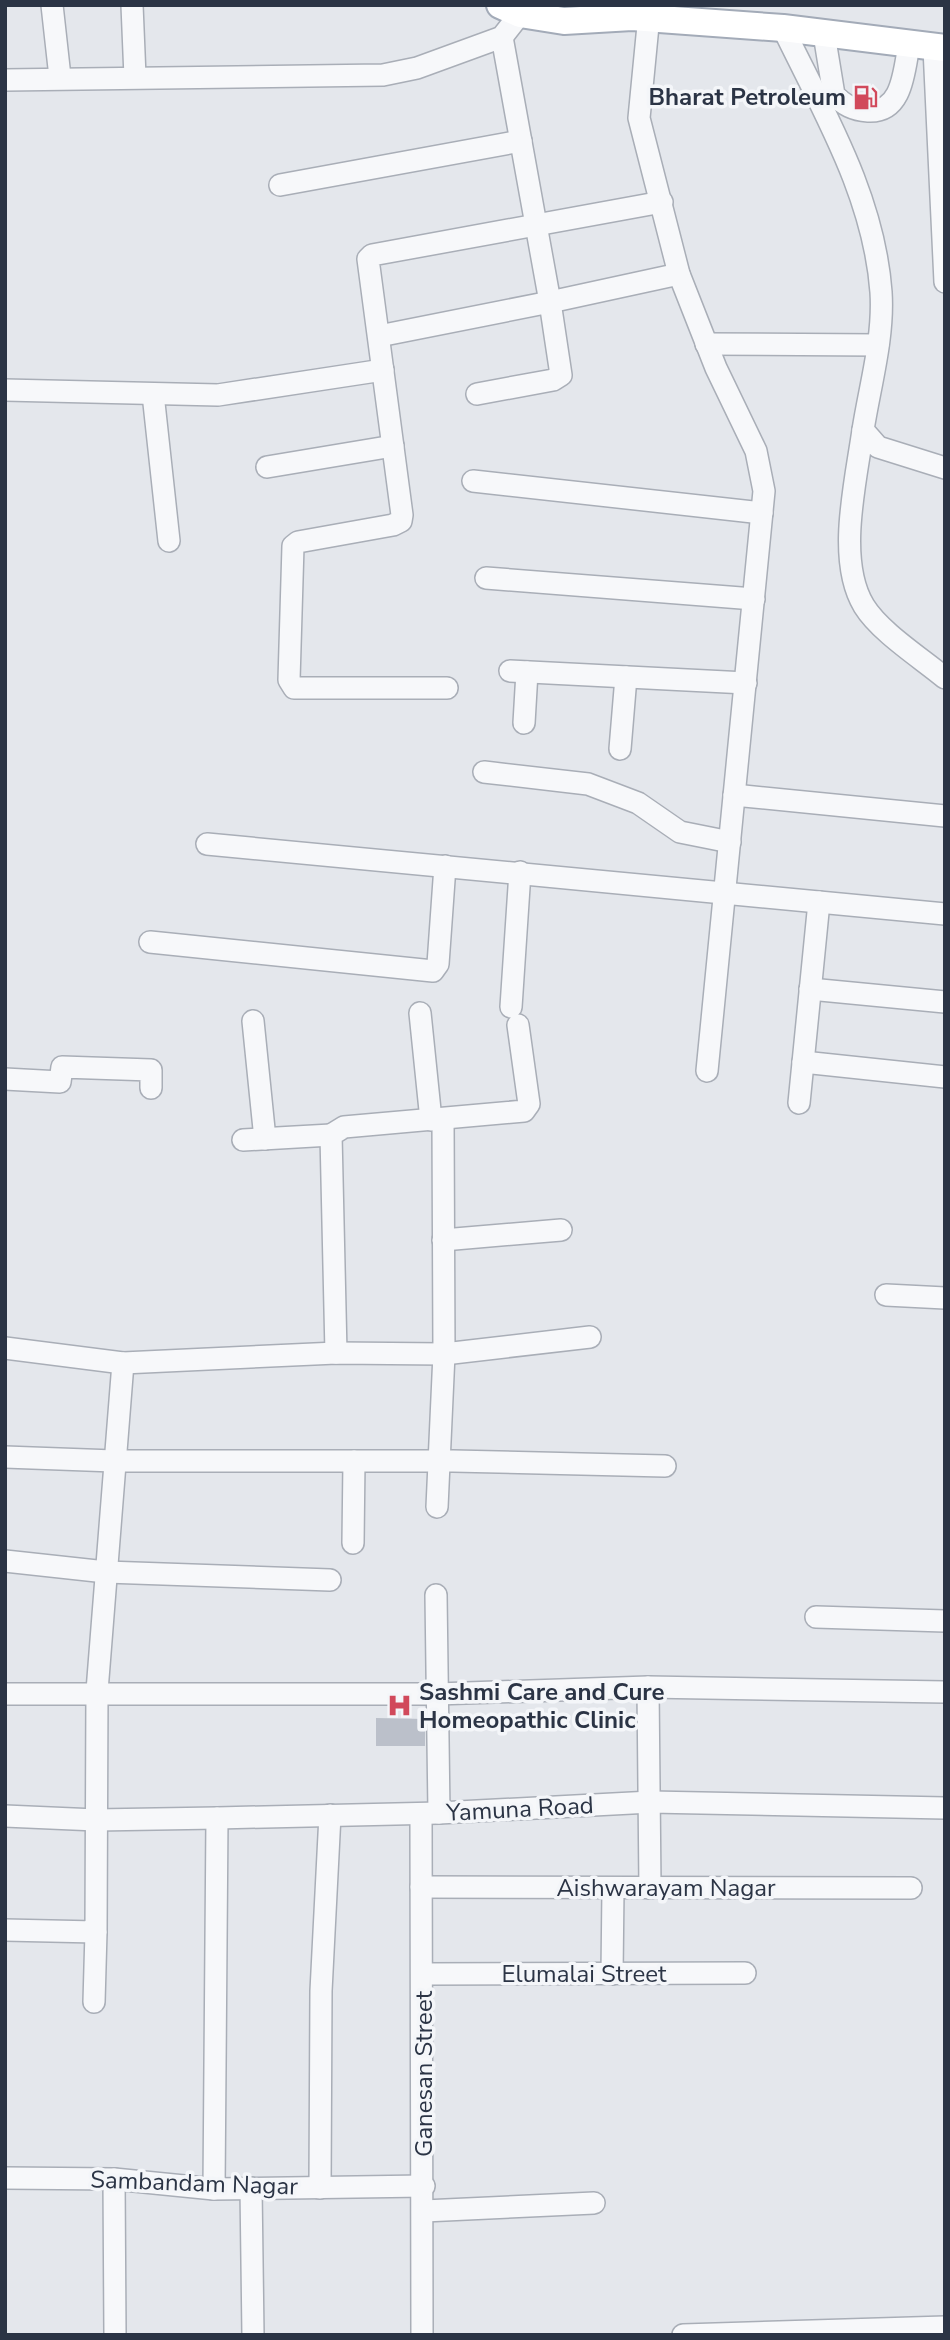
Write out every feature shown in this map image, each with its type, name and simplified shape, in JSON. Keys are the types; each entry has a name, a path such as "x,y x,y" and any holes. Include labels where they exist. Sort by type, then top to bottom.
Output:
{"main road":[{"path":"510,10 564,21 650,12 929,47"}],"street":[{"path":"52,5 60,77"},
{"path":"132,5 135,77"},
{"path":"477,394 553,380 561,375 502,37 510,10"},
{"path":"650,12 639,118 679,274 706,344 756,451 764,491 707,1070"},
{"path":"783,28 864,202 881,293 878,345 850,523 851,574 864,607 893,636 945,678"},
{"path":"824,34 834,95 853,109 869,111 888,107 929,47"},
{"path":"5,80 60,77 383,75 417,68 502,37"},
{"path":"929,47 945,282"},
{"path":"280,185 521,141"},
{"path":"447,688 294,688 289,685 293,546 298,542 401,521 379,336 366,266 372,255 662,202"},
{"path":"379,336 679,274"},
{"path":"706,344 878,345"},
{"path":"5,390 218,395 383,370"},
{"path":"153,394 169,541"},
{"path":"863,430 878,447 945,468"},
{"path":"267,467 393,446"},
{"path":"473,481 762,513"},
{"path":"486,578 754,599"},
{"path":"524,723 518,671 746,683"},
{"path":"620,748 626,677"},
{"path":"484,772 588,784 638,803 680,832 730,842"},
{"path":"734,795 945,816"},
{"path":"207,844 945,914"},
{"path":"150,942 433,971 438,964 445,866"},
{"path":"243,1140 331,1135 344,1127 517,1113 527,1108 514,1016 520,872"},
{"path":"799,1102 819,902"},
{"path":"810,989 945,1002"},
{"path":"420,1013 437,1120 443,1240 444,1354 437,1507"},
{"path":"253,1021 265,1139"},
{"path":"803,1062 945,1077"},
{"path":"5,1079 60,1082 61,1067 151,1070 151,1088"},
{"path":"331,1135 336,1353"},
{"path":"443,1240 561,1230"},
{"path":"886,1295 945,1298"},
{"path":"5,1348 123,1363 336,1353 444,1354 590,1337"},
{"path":"94,2002 97,1691 123,1363"},
{"path":"5,1458 114,1461 439,1461 665,1466"},
{"path":"353,1543 354,1461"},
{"path":"5,1561 106,1572 330,1580"},
{"name":"Ganesan Street","path":"422,2335 422,1887 430,1814 437,1694 436,1595"},
{"path":"816,1617 945,1621"},
{"path":"5,1694 97,1691 437,1694 648,1687 945,1692"},
{"path":"648,1687 650,1888"},
{"name":"Yamuna Road","path":"5,1816 96,1820 430,1814 651,1802 945,1808"},
{"path":"320,2188 321,1991 330,1815"},
{"path":"214,2189 218,1818"},
{"name":"Aishwarayam Nagar","path":"422,1887 911,1888"},
{"path":"612,1974 613,1889"},
{"path":"5,1930 96,1932"},
{"name":"Elumalai Street","path":"423,1974 745,1973"},
{"name":"Sambandam Nagar","path":"5,2178 114,2179 214,2189 424,2186"},
{"path":"114,2179 115,2335"},
{"path":"251,2188 253,2335"},
{"path":"424,2211 594,2203"},
{"path":"683,2335 941,2330"}],"building":[{"path":"376,1718 425,1719 425,1746 376,1746"}],"place":[{"name":"Bharat Petroleum","path":"866,97"},
{"name":"Sashmi Care and Cure Homeopathic Clinic","path":"399,1706"}]}
